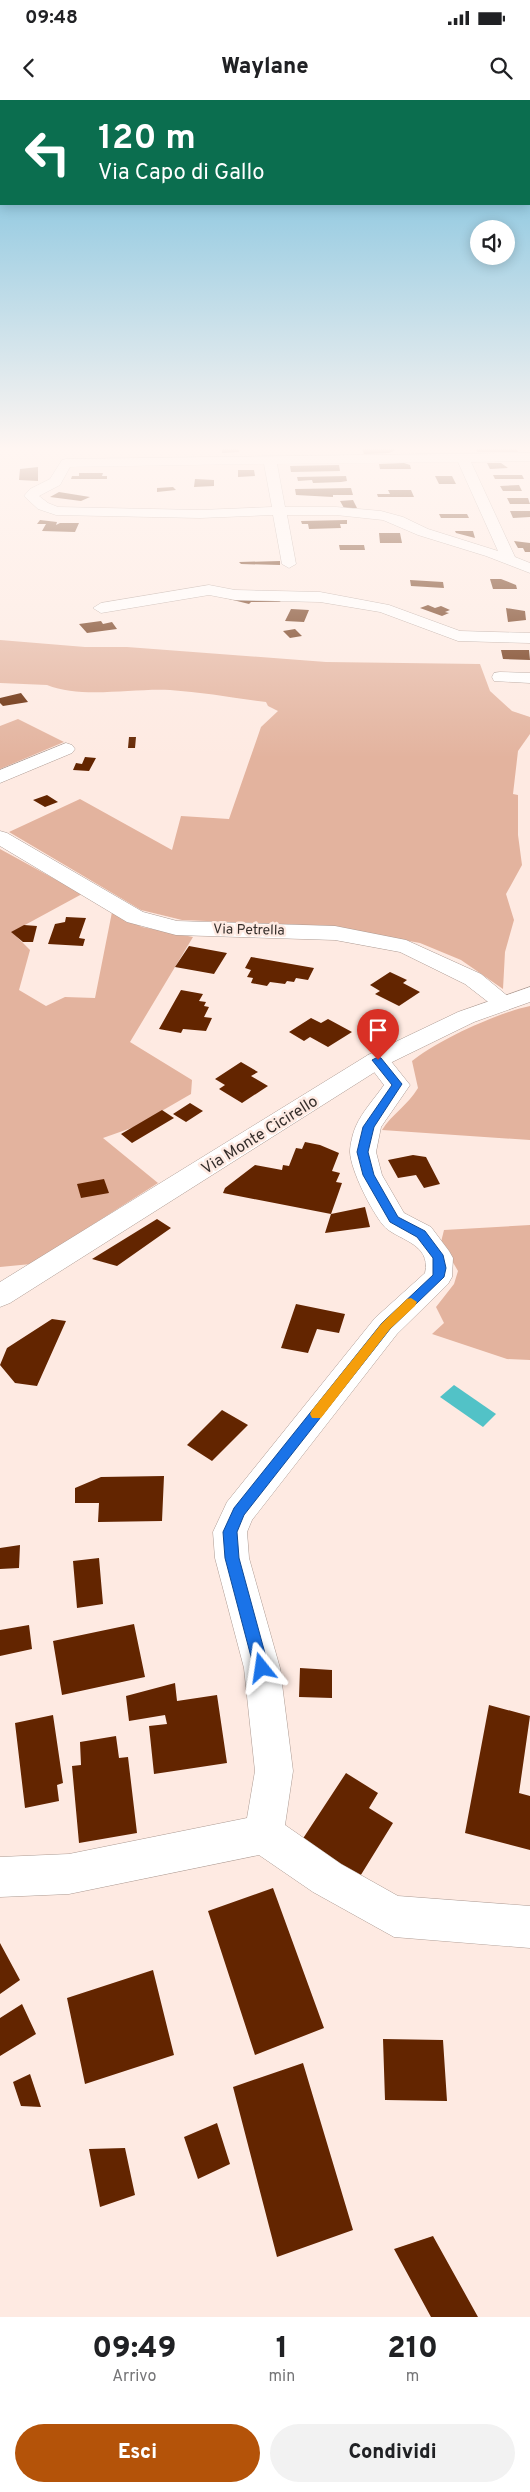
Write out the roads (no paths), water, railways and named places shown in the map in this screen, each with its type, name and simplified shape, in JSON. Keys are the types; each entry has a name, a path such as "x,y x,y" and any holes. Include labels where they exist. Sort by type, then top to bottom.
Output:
{"street":[{"path":"287,551 289,564"},
{"path":"487,551 508,558 530,569"},
{"path":"505,551 508,558"},
{"path":"101,608 209,590 235,595 320,598 384,608 458,636 530,638"},
{"path":"500,677 530,678"},
{"path":"0,777 66,749"},
{"name":"Via Petrella","path":"0,837 135,917 152,923 176,928 275,929 335,933 406,947 473,979 504,1003"},
{"name":"Via Monte Cicirello","path":"0,1296 378,1060 424,1036 530,994"},
{"path":"264,1834 274,1771 262,1668 232,1558 230,1532 239,1512 386,1326 438,1277 440,1268 439,1258 421,1234 394,1220 369,1175 363,1152 368,1127 397,1084 378,1060"},
{"path":"0,1877 69,1874 264,1834 327,1878 394,1916 530,1927"}],"water":[{"path":"454,1385 496,1414 483,1427 440,1397"}]}
